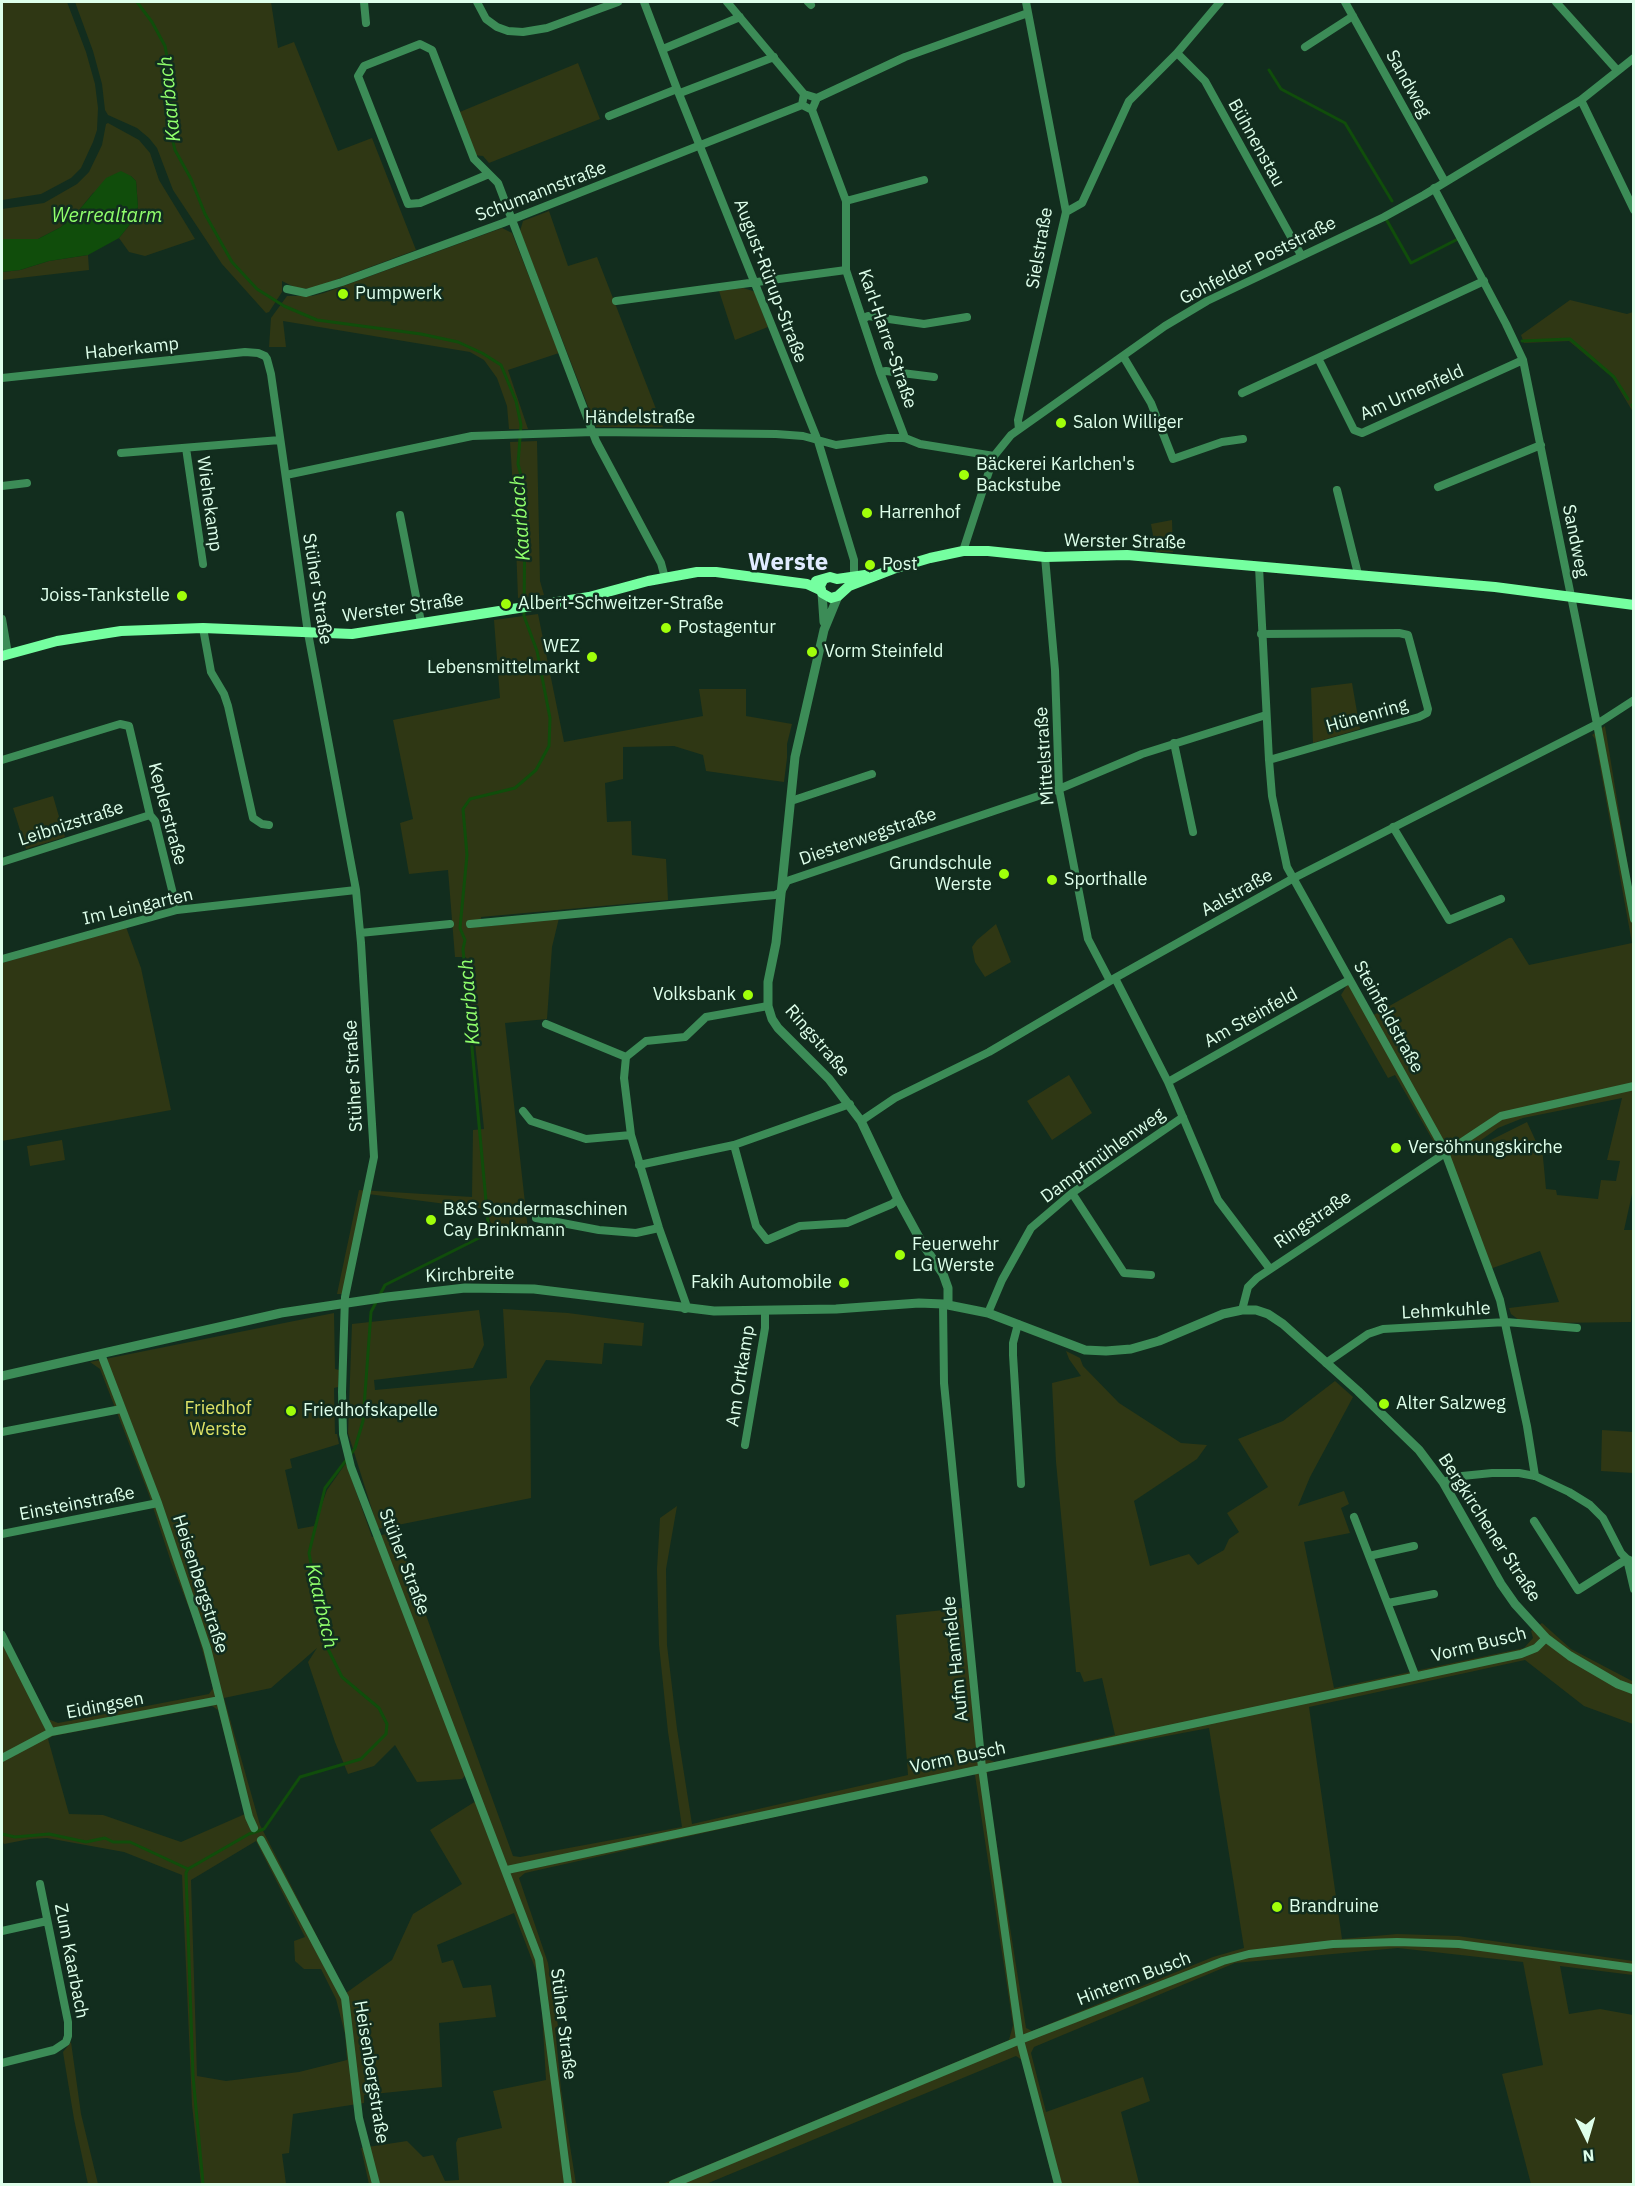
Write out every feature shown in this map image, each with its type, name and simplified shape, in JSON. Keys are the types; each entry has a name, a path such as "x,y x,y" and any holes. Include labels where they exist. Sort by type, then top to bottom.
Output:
{"main road":[{"name":"Werster Straße","path":"822,587 827,598 839,594 849,586 893,569 930,558 988,550 1045,557 1127,555 1358,574 1570,596 1634,605"},
{"name":"Werster Straße","path":"822,587 830,577 837,579 893,569"},
{"name":"Werster Straße","path":"5,655 77,637 121,631 203,628 352,634 601,595 665,578 708,572 822,587"},
{"path":"837,579 842,585 839,594"}],"street":[{"path":"364,2 366,23"},
{"path":"477,2 486,19 497,27 508,32 523,32 547,28 618,2"},
{"name":"August-Rürup-Straße","path":"644,2 818,441 854,560 854,576"},
{"path":"727,2 804,94 817,98 905,57 1029,14"},
{"name":"Sielstraße","path":"1019,429 1018,420 1066,212 1026,2"},
{"path":"1066,212 1082,203 1129,101 1177,53 1220,2"},
{"name":"Sandweg","path":"1345,2 1445,182"},
{"path":"1556,2 1617,70"},
{"path":"663,49 740,16"},
{"path":"1305,46 1353,16"},
{"path":"489,174 420,203 408,204 358,76 364,66 420,44 432,50 474,159 489,174 498,183 596,441 661,563 665,578"},
{"name":"Bühnenstau","path":"1177,53 1205,81 1300,255"},
{"path":"609,116 774,57"},
{"name":"Gohfelder Poststraße","path":"963,552 994,456 1019,429 1165,326 1207,301 1384,217 1581,100 1634,58"},
{"path":"804,94 802,105 812,110 817,98"},
{"path":"1581,100 1634,210"},
{"name":"Schumannstraße","path":"287,289 311,292 512,219 802,105"},
{"name":"Karl-Harre-Straße","path":"812,110 846,201 846,270 905,438"},
{"path":"846,201 924,180"},
{"name":"Sandweg","path":"1434,188 1523,360 1634,919"},
{"path":"616,301 846,270"},
{"path":"1242,393 1484,281"},
{"path":"862,319 868,316 924,324 967,317"},
{"name":"Haberkamp","path":"2,378 245,352 265,356"},
{"name":"Stüher Straße","path":"265,356 271,374 308,633 356,890 360,933 374,1157 345,1303 343,1434 351,1467 507,1870 541,1966 568,2184"},
{"path":"1123,356 1151,403 1173,459 1222,442 1243,439"},
{"name":"Am Urnenfeld","path":"1318,358 1354,430 1362,433 1523,360"},
{"path":"880,372 934,377"},
{"name":"Händelstraße","path":"285,475 472,436 594,432 776,434 803,436 836,445 905,438 920,444 994,456"},
{"name":"Wiehekamp","path":"121,453 280,440"},
{"path":"1438,487 1540,445"},
{"name":"Wiehekamp","path":"186,448 203,564"},
{"path":"2,486 27,483"},
{"path":"1337,490 1358,574"},
{"path":"400,515 420,622"},
{"name":"Mittelstraße","path":"1045,557 1054,670 1059,789 1088,939 1113,980 1168,1082 1218,1200 1270,1269"},
{"name":"Steinfeldstraße","path":"1259,567 1261,634 1272,796 1287,867 1445,1153 1500,1300 1535,1476"},
{"name":"Ringstraße","path":"822,587 824,630"},
{"name":"Ringstraße","path":"839,594 824,630 795,757 776,943 768,982 768,1006 778,1028 829,1079 861,1121 898,1199 922,1243 943,1274 948,1288 945,1304"},
{"path":"2,619 5,655"},
{"path":"203,628 211,672 228,706 253,818 262,824 269,825"},
{"name":"Hünenring","path":"1261,634 1399,633 1408,635 1428,709 1427,713 1419,717 1269,760"},
{"name":"Aalstraße","path":"861,1121 895,1098 989,1052 1292,879 1597,724 1634,700"},
{"name":"Diesterwegstraße","path":"470,924 764,896 781,892 787,881 1059,789 1174,743 1266,715"},
{"name":"Keplerstraße","path":"2,760 120,724 129,726 150,815 155,820 177,910"},
{"path":"1174,743 1193,832"},
{"path":"791,801 872,774"},
{"name":"Leibnizstraße","path":"2,862 150,815"},
{"path":"1393,827 1449,920 1501,899"},
{"name":"Im Leingarten","path":"2,959 177,910 356,890"},
{"path":"360,933 450,924"},
{"name":"Am Steinfeld","path":"1168,1082 1349,980"},
{"path":"685,1309 686,1304 659,1228 631,1135 624,1078 626,1057 646,1041 685,1036 706,1017 768,1006"},
{"path":"546,1024 626,1057"},
{"name":"Ringstraße","path":"1242,1310 1248,1287 1270,1269 1501,1116 1510,1112 1634,1086"},
{"path":"639,1165 734,1145 850,1104"},
{"path":"523,1111 531,1121 586,1139 631,1135"},
{"name":"Dampfmühlenweg","path":"988,1313 989,1306 1002,1280 1031,1228 1072,1193 1183,1117"},
{"path":"734,1145 756,1226 767,1240 800,1226 847,1223 898,1199"},
{"path":"1072,1193 1124,1273 1151,1275"},
{"path":"536,1218 598,1230 636,1233 659,1228"},
{"name":"Kirchbreite","path":"2,1376 280,1312 465,1288 500,1287 571,1293 685,1309 733,1312 836,1309 919,1303 945,1304"},
{"path":"945,1304 988,1313 1085,1350 1131,1349 1159,1341 1223,1314 1242,1310"},
{"name":"Aufm Hamfelde","path":"945,1304 944,1383 982,1768 1020,2040 1058,2184"},
{"name":"Bergkirchener Straße","path":"1242,1310 1256,1310 1275,1319 1405,1436 1443,1482 1501,1584 1515,1604 1546,1638 1570,1656 1618,1684 1634,1690"},
{"name":"Am Ortkamp","path":"745,1445 765,1328 765,1311"},
{"name":"Lehmkuhle","path":"1326,1363 1374,1331 1506,1322 1577,1328"},
{"path":"1018,1324 1013,1343 1013,1355 1021,1484"},
{"name":"Heisenbergstraße","path":"101,1354 158,1503 207,1648 249,1817 254,1828"},
{"path":"2,1432 121,1409"},
{"path":"1443,1482 1462,1476 1492,1473 1519,1473 1535,1476 1590,1505 1603,1518 1621,1553 1630,1560"},
{"name":"Einsteinstraße","path":"2,1534 158,1503"},
{"name":"Vorm Busch","path":"1354,1517 1415,1675"},
{"path":"1534,1521 1578,1590 1630,1560"},
{"path":"1369,1556 1414,1546"},
{"path":"1630,1560 1628,1571 1634,1589"},
{"path":"1388,1603 1434,1594"},
{"path":"2,1635 51,1732"},
{"name":"Vorm Busch","path":"507,1870 1529,1651 1546,1638"},
{"name":"Eidingsen","path":"2,1758 51,1732 219,1700"},
{"name":"Heisenbergstraße","path":"261,1840 345,1998 359,2118 376,2184"},
{"name":"Zum Kaarbach","path":"2,2063 54,2050 66,2042 69,2031 40,1884"},
{"path":"2,1931 47,1921"},
{"name":"Hinterm Busch","path":"673,2184 1020,2040 1223,1961 1249,1954 1322,1945 1397,1942 1459,1944 1634,1968"}],"green space":[{"path":"2,2 67,2 86,52 95,84 98,108 97,130 93,142 81,168 71,178 41,194 2,200"},
{"path":"75,2 271,2 278,48 294,42 338,151 372,138 416,250 311,289 296,288 282,281 282,292 266,313 222,264 173,190 157,148 137,128 108,115 93,51"},
{"path":"578,63 600,119 489,163 483,156 473,155 455,114"},
{"path":"108,123 139,140 150,153 159,180 195,239 145,256 129,252 119,238 132,222 138,207 136,181 131,176 93,193 61,227 38,239 2,239 2,209 44,203 77,184 89,172 102,145"},
{"path":"549,211 568,266 597,257 663,427 596,427 520,231 523,221"},
{"path":"502,228 512,233 559,353 508,370 528,429 509,429 507,406 497,378 484,360 470,352 283,321 286,347 269,347 271,318 287,296 312,296 324,293"},
{"path":"88,255 89,270 2,280 2,272"},
{"path":"743,288 755,293 768,327 735,340 719,291"},
{"path":"1570,300 1627,314 1633,312 1633,412 1612,377 1569,341 1524,343 1521,335"},
{"path":"537,441 540,581 544,595 518,598 510,442"},
{"path":"1172,520 1173,552 1156,552 1151,524"},
{"path":"538,614 564,742 703,716 699,689 746,689 746,716 792,724 787,744 784,782 706,771 703,755 674,746 623,747 623,779 605,783 607,822 631,821 632,855 666,859 668,900 481,917 482,927 559,918 552,947 547,1019 505,1023 528,1230 491,1223 485,1209 368,1194 348,1294 337,1294 359,1190 472,1197 473,1130 484,1129 466,957 455,957 448,870 409,874 400,823 413,819 393,720 500,698 494,620"},
{"path":"1352,683 1360,729 1313,743 1311,688"},
{"path":"1605,726 1634,916 1634,1185 1624,1230 1633,1230 1631,1322 1550,1323 1519,1320 1511,1314 1509,1308 1559,1302 1540,1251 1490,1269 1449,1162 1435,1153 1435,1144 1395,1075 1388,1078 1341,995 1349,982 1370,1017 1509,938 1512,938 1529,965 1632,943 1595,739 1592,735","holes":["1622,1098 1607,1160 1620,1161 1616,1181 1601,1180 1598,1199 1557,1195 1556,1190 1546,1189 1542,1147 1539,1148 1527,1122 1479,1146 1477,1143 1498,1128 1523,1118"]},
{"path":"53,796 65,837 26,849 13,808"},
{"path":"996,924 1011,962 985,977 975,962 972,947"},
{"path":"126,927 141,968 171,1110 2,1141 2,963"},
{"path":"1069,1075 1092,1113 1052,1140 1027,1101"},
{"path":"62,1140 65,1160 30,1166 27,1146"},
{"path":"503,1309 568,1313 644,1323 642,1346 604,1343 602,1364 546,1360 530,1387 531,1498 378,1529 348,1433 352,1324 479,1310 484,1345 473,1368 374,1380 375,1390 507,1378"},
{"name":"Friedhof Werste","path":"334,1313 335,1369 339,1370 338,1387 334,1388 335,1434 337,1434 339,1444 290,1459 292,1468 285,1470 298,1529 314,1526 327,1490 346,1463 372,1537 396,1532 513,1856 520,1857 682,1827 668,1732 659,1645 657,1569 660,1518 677,1506 666,1569 667,1645 692,1824 908,1775 896,1615 963,1608 978,1761 995,1762 1115,1735 1102,1678 1084,1682 1080,1672 1076,1672 1056,1462 1052,1383 1081,1376 1066,1351 1080,1358 1083,1366 1119,1403 1181,1443 1207,1445 1197,1459 1134,1501 1150,1566 1189,1554 1198,1565 1224,1550 1229,1539 1239,1532 1227,1513 1268,1487 1238,1439 1283,1421 1335,1381 1353,1397 1310,1477 1298,1506 1344,1491 1349,1504 1341,1508 1350,1533 1304,1542 1334,1688 1524,1648 1533,1638 1531,1631 1542,1623 1571,1649 1634,1682 1633,1724 1584,1706 1525,1660 1309,1707 1342,1939 1397,1934 1458,1936 1633,1961 1633,1975 1560,1966 1569,2014 1600,2009 1633,2015 1633,2184 1531,2184 1502,2074 1543,2065 1523,1962 1398,1948 1235,1963 1034,2047 1031,2053 1046,2112 1143,2077 1150,2101 1121,2112 1139,2183 1054,2184 1022,2060 1016,2056 706,2184 662,2184 1009,2040 1013,2025 975,1775 971,1773 525,1873 519,1878 548,1963 558,2026 555,2028 561,2089 576,2184 369,2184 361,2148 407,2141 423,2157 433,2155 445,2181 459,2180 456,2143 458,2138 502,2128 493,2091 546,2080 537,1973 514,1913 437,1945 442,1963 453,1960 463,1988 491,1985 496,2017 439,2023 442,2087 364,2095 364,2103 293,2114 289,2153 282,2154 286,2184 201,2184 192,2105 182,1875 124,1852 47,1838 4,1844 2,1841 2,1628 48,1719 58,1723 209,1694 213,1688 194,1621 171,1562 149,1495 100,1369 90,1362","holes":["317,1648 308,1662 348,1774 374,1766 395,1745 417,1782 462,1779 466,1775 476,1801 430,1830 462,1884 413,1914 392,1960 346,1993 260,1825 224,1698 271,1688","212,1706 218,1710 245,1814 181,1842 103,1815 69,1814 48,1739 53,1736","1209,1728 1244,1948 1213,1957 1032,2031 1026,2028 986,1777 991,1769","256,1841 305,1937 294,1941 295,1961 304,1969 321,1969 336,1999 345,2034 347,2060 299,2072 226,2081 197,2076 191,1880"]},
{"path":"1602,1430 1633,1432 1633,1473 1601,1471"},
{"path":"71,2042 81,2114 98,2184 88,2184 74,2119 63,2052"}],"water":[{"name":"Werrealtarm","path":"121,171 136,181 138,207 132,222 119,238 88,255 2,272 2,239 38,239 61,227 80,209 106,178"}],"waterway":[{"name":"Kaarbach","path":"137,2 152,22 165,46 166,65 173,87 168,120 175,150 191,179 205,214 232,262 257,289 284,306 317,320 421,334 458,342 482,353 501,365 516,401 521,425 518,464 523,483 525,508 524,616 537,651 550,718 549,746 536,770 515,788 470,799 463,809 467,855 460,928 465,940 463,949 488,1223 479,1238 385,1285 371,1312 363,1421 351,1454"},
{"path":"1269,70 1281,89 1345,123 1392,201"},
{"path":"1386,219 1411,263 1456,240"},
{"path":"1522,341 1570,339 1614,377 1628,399"},
{"name":"Kaarbach","path":"2,1834 15,1837 49,1834 86,1842 105,1838 113,1842 130,1842 188,1869 249,1834 264,1829 300,1777 361,1759 386,1734 387,1724 379,1708 342,1677 327,1647 309,1553 325,1488 347,1459"},
{"path":"188,1869 186,1873 193,2076 203,2184"}],"place":[{"name":"Pumpwerk","path":"343,294"},
{"name":"Salon Williger","path":"1061,423"},
{"name":"Bäckerei Karlchen's Backstube","path":"964,475"},
{"name":"Harrenhof","path":"867,513"},
{"name":"Post","path":"870,565"},
{"name":"Joiss-Tankstelle","path":"182,596"},
{"name":"Albert-Schweitzer-Straße","path":"506,604"},
{"name":"Postagentur","path":"666,628"},
{"name":"Vorm Steinfeld","path":"812,652"},
{"name":"WEZ Lebensmittelmarkt","path":"592,657"},
{"name":"Grundschule Werste","path":"1004,874"},
{"name":"Sporthalle","path":"1052,880"},
{"name":"Volksbank","path":"748,995"},
{"name":"Versöhnungskirche","path":"1396,1148"},
{"name":"B&S Sondermaschinen Cay Brinkmann","path":"431,1220"},
{"name":"Feuerwehr LG Werste","path":"900,1255"},
{"name":"Fakih Automobile","path":"844,1283"},
{"name":"Alter Salzweg","path":"1384,1404"},
{"name":"Friedhofskapelle","path":"291,1411"},
{"name":"Brandruine","path":"1277,1907"}],"district":[{"name":"Werste","path":"788,563"}]}
